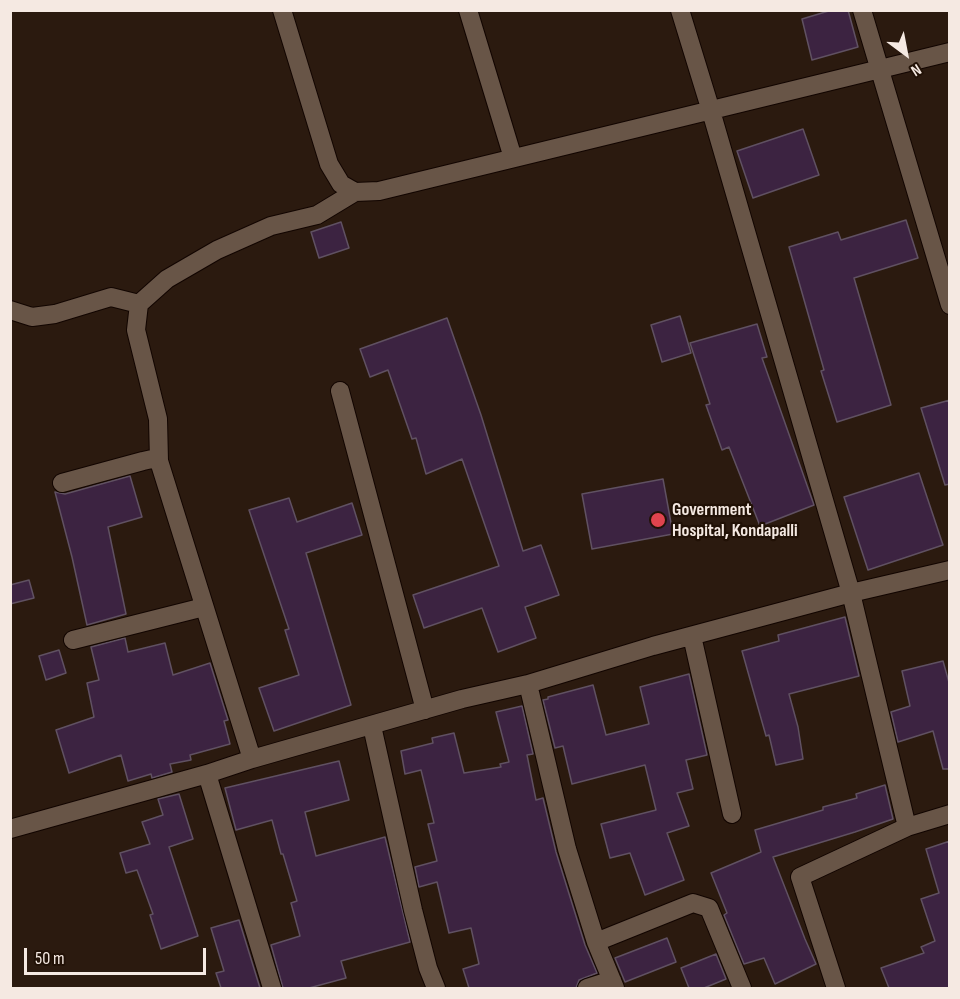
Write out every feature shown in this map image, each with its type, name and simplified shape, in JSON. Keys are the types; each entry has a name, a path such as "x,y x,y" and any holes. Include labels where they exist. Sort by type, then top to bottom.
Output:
{"street":[{"path":"282,10 329,164 342,184 355,192"},
{"path":"468,10 513,158"},
{"path":"680,10 851,593 906,827"},
{"path":"862,10 950,304"},
{"path":"252,759 159,461 158,419 136,330 139,304 167,279 217,250 271,226 317,215 355,192 379,190 950,52"},
{"path":"10,310 32,317 55,314 111,297 139,304"},
{"path":"340,391 425,710"},
{"path":"62,483 143,461 152,459 159,461"},
{"path":"10,829 462,699 528,684 851,593 950,570"},
{"path":"72,640 204,607"},
{"path":"692,636 732,814"},
{"path":"528,684 567,849 596,942 613,984 587,988"},
{"path":"372,726 413,910 428,968 436,988"},
{"path":"207,774 272,988"},
{"path":"836,988 800,877 906,827 949,814"},
{"path":"596,942 693,903 709,908 742,988"}],"building":[{"path":"832,10 848,10 858,47 812,60 802,19"},
{"path":"803,129 819,175 753,198 737,151"},
{"path":"906,220 918,258 854,278 891,405 837,422 821,371 824,370 789,247 838,232 841,240"},
{"path":"341,222 349,248 319,258 311,232"},
{"path":"680,316 691,353 662,362 651,325"},
{"path":"447,318 481,415 523,551 541,545 559,595 525,607 536,638 498,652 482,608 424,628 413,595 499,566 462,459 426,474 416,438 412,439 388,370 370,377 360,349"},
{"path":"757,324 767,357 762,358 814,505 760,526 729,447 722,450 706,405 710,404 690,343"},
{"path":"950,400 950,484 945,485 921,408"},
{"path":"919,473 943,545 868,570 844,497"},
{"path":"130,476 142,517 108,527 126,614 87,625 55,492 65,494"},
{"path":"663,479 673,534 592,549 582,494"},
{"path":"289,498 297,522 352,503 362,535 306,553 351,705 274,731 259,688 299,675 285,630 289,629 249,510"},
{"path":"29,580 34,598 10,604 10,585"},
{"path":"845,617 859,676 789,694 798,727 803,759 776,765 769,735 766,736 742,651 779,641 778,635"},
{"path":"125,638 128,652 165,643 173,675 210,663 228,720 224,721 230,744 190,755 191,760 170,764 172,772 152,778 151,774 128,781 121,755 69,773 56,730 94,717 87,683 99,680 91,647"},
{"path":"59,650 66,673 46,680 39,656"},
{"path":"943,661 950,686 950,769 943,769 933,731 898,742 891,712 910,706 902,671"},
{"path":"689,674 707,755 686,760 693,789 677,793 689,826 667,833 684,880 645,895 630,853 610,858 601,824 656,810 645,765 572,784 563,746 555,748 543,700 593,685 606,735 649,724 640,687"},
{"path":"522,706 533,754 527,755 536,800 543,798 556,852 585,945 597,973 579,980 576,988 469,988 463,969 479,964 471,928 449,933 437,882 419,887 415,867 437,861 428,824 434,823 421,770 405,774 401,751 433,743 432,738 454,733 464,773 501,767 500,764 509,762 496,712"},
{"path":"339,761 349,800 305,812 316,856 385,837 410,942 341,961 346,978 309,988 283,988 271,945 300,936 291,903 297,901 272,820 236,830 225,788"},
{"path":"885,785 893,819 773,857 816,964 775,984 764,958 744,964 724,915 727,913 711,873 761,852 755,830 823,810 823,807 857,798 856,794"},
{"path":"179,794 193,839 169,847 198,936 161,949 150,915 153,914 137,870 126,873 120,853 150,844 142,822 163,815 158,799"},
{"path":"950,841 950,988 889,988 881,968 924,953 921,947 935,941 921,899 939,893 926,849"},
{"path":"239,920 260,988 221,988 216,973 224,971 211,928"},
{"path":"667,938 676,962 625,982 615,958"},
{"path":"716,954 726,979 704,988 689,988 681,968"}],"place":[{"name":"Government Hospital, Kondapalli","path":"658,520"}]}
